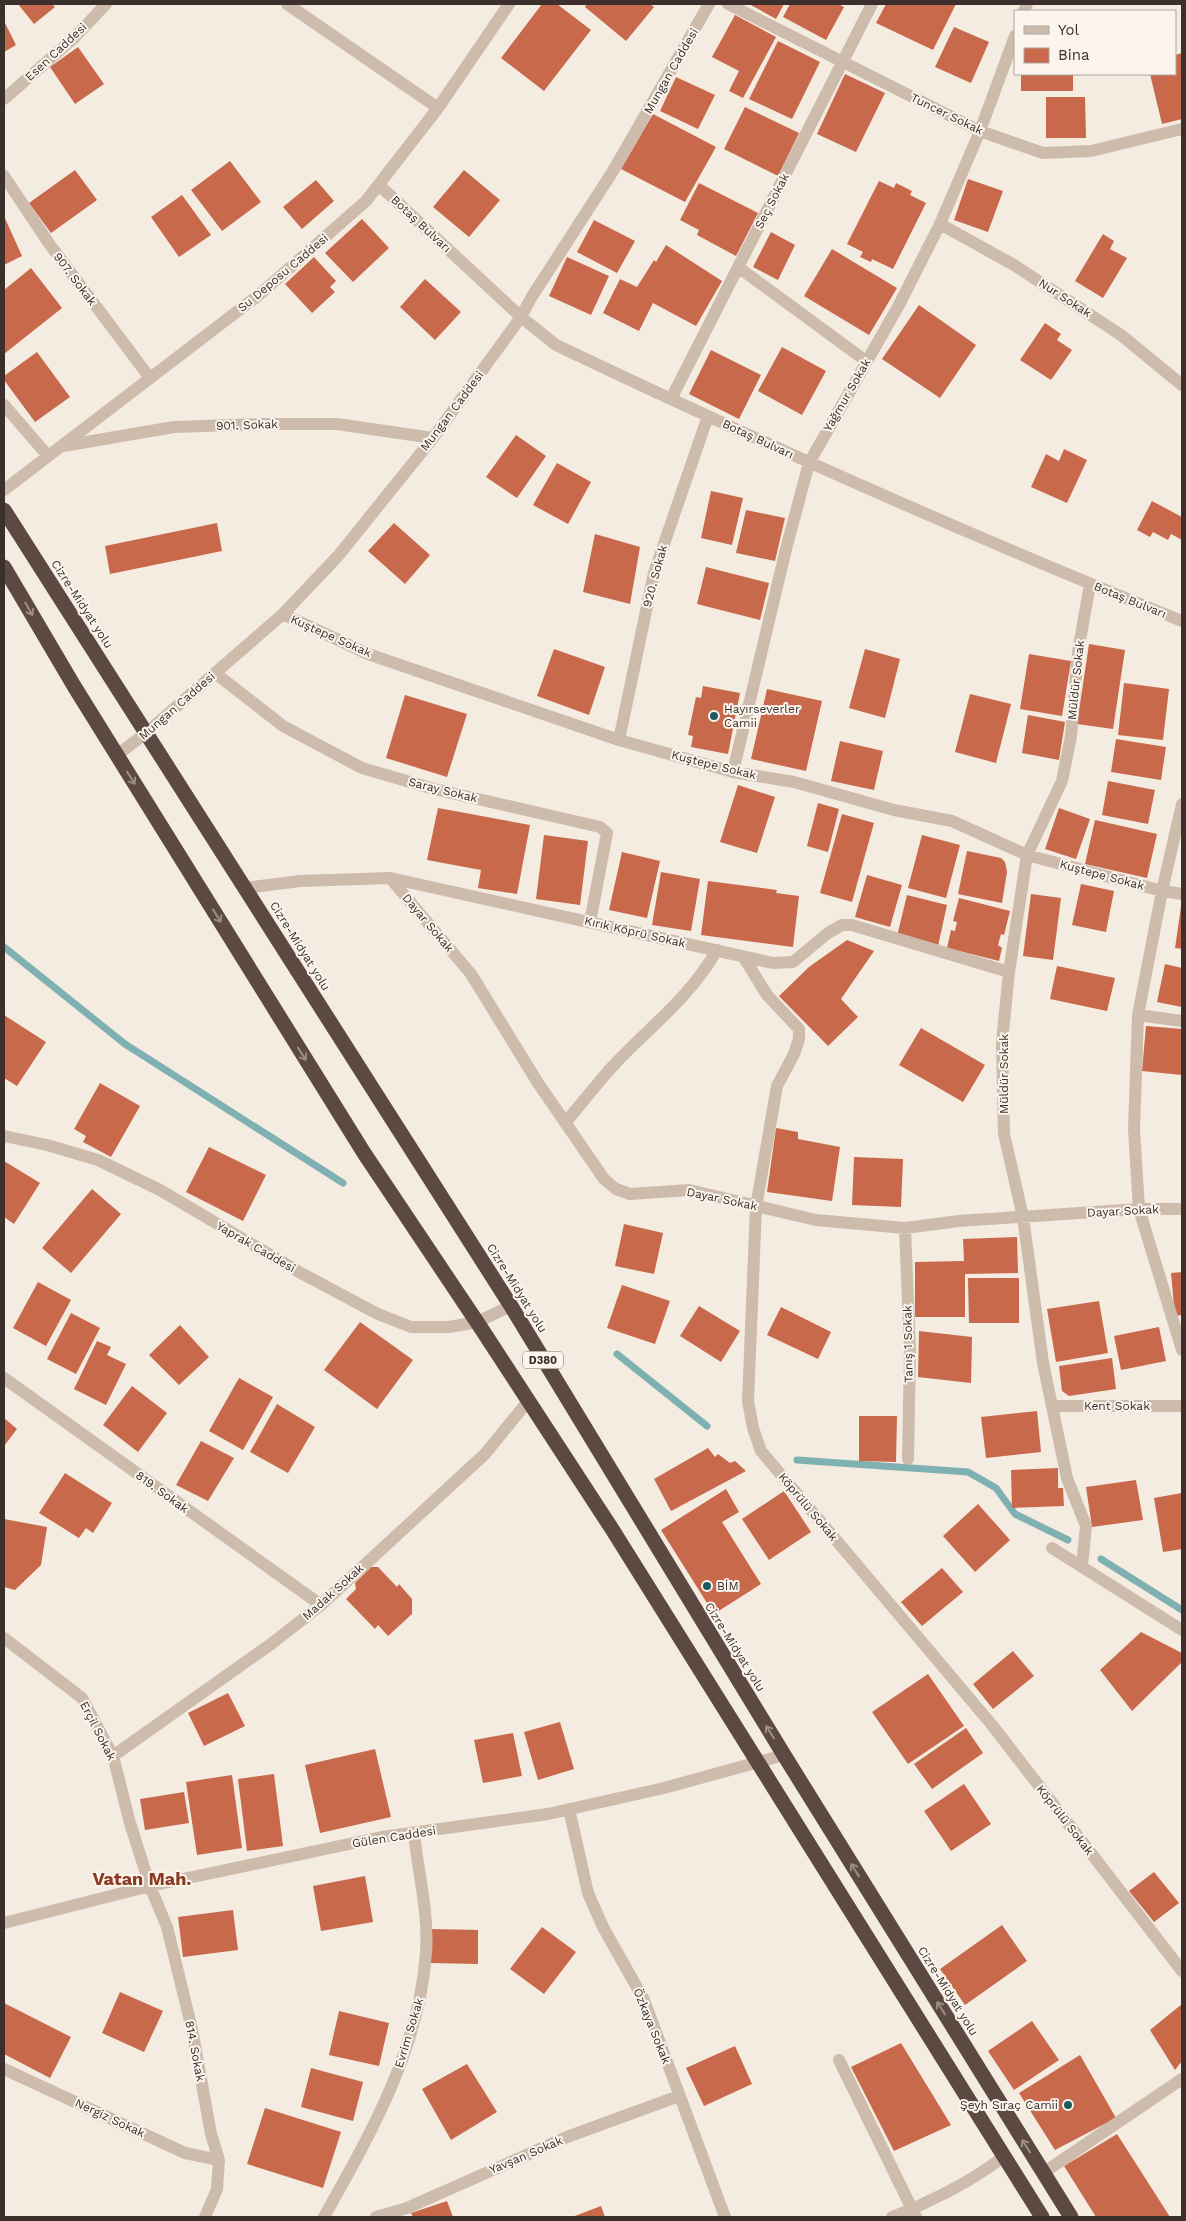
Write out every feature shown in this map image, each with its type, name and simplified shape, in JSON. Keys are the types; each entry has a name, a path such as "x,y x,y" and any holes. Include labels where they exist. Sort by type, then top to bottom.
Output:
{"highway":[{"name":"Cizre-Midyat yolu","path":"4,510 511,1306 784,1755 1071,2217"},
{"name":"D380","path":"4,567 117,755 364,1154 529,1400 612,1529 1042,2217"}],"street":[{"name":"Esen Caddesi","path":"4,99 74,38 106,4"},
{"name":"Su Deposu Caddesi","path":"4,490 260,294 366,201 438,108 509,4"},
{"name":"Mungan Caddesi","path":"117,755 146,733 283,614 338,556 433,438 521,317 531,298 613,171 709,4"},
{"name":"Tuncer Sokak","path":"728,4 980,131 1044,153 1091,152 1182,129"},
{"name":"Seç Sokak","path":"671,399 872,4"},
{"path":"296,6 438,108"},
{"name":"Yağmur Sokak","path":"733,772 786,549 809,463 898,305 940,224 980,131 1014,39"},
{"name":"907. Sokak","path":"4,176 50,245 150,378"},
{"name":"Botaş Bulvarı","path":"379,185 521,317 556,344 809,463 1090,584 1182,621"},
{"name":"Nur Sokak","path":"940,224 1014,265 1121,335 1182,385"},
{"path":"738,267 866,361"},
{"path":"4,405 48,456"},
{"name":"920. Sokak","path":"619,740 654,573 708,416"},
{"name":"901. Sokak","path":"61,447 174,427 264,424 337,424 433,438"},
{"name":"Müldür Sokak","path":"1082,1566 1086,1526 1068,1478 1043,1363 1024,1217 1004,1134 1002,1042 1009,972 1026,855 1062,781 1071,736 1078,652 1090,584"},
{"name":"Kuştepe Sokak","path":"283,614 368,654 619,740 733,772 794,782 894,810 952,821 1026,855 1162,891 1182,894"},
{"name":"Saray Sokak","path":"215,672 283,726 362,768 434,789 600,827 606,833 590,922"},
{"path":"1182,804 1162,891 1138,1015 1134,1129 1140,1209 1182,1350"},
{"name":"Kırık Köprü Sokak","path":"245,888 300,881 390,878 773,963 793,962 828,933 842,925 852,925 1009,972"},
{"name":"Dayar Sokak","path":"390,878 471,974 538,1083 604,1178 616,1189 630,1194 689,1190 816,1220 905,1228 1140,1209 1182,1209"},
{"path":"565,1123 612,1067 682,1000 705,971 717,950"},
{"name":"Köprülü Sokak","path":"743,956 766,996 799,1029 799,1039 794,1054 777,1086 756,1207 748,1401 753,1428 761,1451 992,1725 1182,1972"},
{"path":"1138,1015 1182,1021"},
{"name":"Yaprak Caddesi","path":"4,1136 47,1145 98,1160 160,1190 299,1272 378,1314 411,1326 449,1327 477,1322 511,1306"},
{"name":"Tanış 1 Sokak","path":"905,1228 910,1350 908,1460"},
{"name":"819. Sokak","path":"4,1378 321,1605"},
{"name":"Madak Sokak","path":"113,1756 271,1644 321,1605 485,1454 529,1400"},
{"name":"Kent Sokak","path":"1052,1406 1182,1406"},
{"path":"1052,1548 1182,1630"},
{"name":"Erçil Sokak","path":"4,1638 82,1698 113,1756 130,1823 150,1886"},
{"name":"Gülen Caddesi","path":"10,1921 150,1886 382,1837 548,1814 664,1788 784,1755"},
{"name":"Özkaya Sokak","path":"569,1809 588,1894 603,1927 644,2000 678,2096 725,2217"},
{"name":"Evrim Sokak","path":"324,2217 371,2133 403,2057 421,1996 426,1952 425,1902 414,1832"},
{"name":"814. Sokak","path":"150,1886 167,1927 192,2030 211,2134 219,2160 217,2189 205,2217"},
{"path":"4,1914 10,1921"},
{"path":"838,2060 914,2213"},
{"name":"Nergiz Sokak","path":"4,2070 185,2153 219,2160"},
{"path":"1043,2173 1182,2078"},
{"name":"Yavşan Sokak","path":"376,2217 407,2208 567,2137 678,2096"},
{"path":"892,2217 914,2213 989,2168 1004,2156"}],"building":[{"path":"18,4 52,4 55,7 34,24"},
{"path":"542,4 557,4 591,30 544,91 501,58"},
{"path":"587,4 650,4 654,7 626,41 585,7"},
{"path":"749,4 784,4 776,19"},
{"path":"790,4 838,4 844,7 826,40 783,17"},
{"path":"886,4 956,4 933,50 876,23"},
{"path":"735,15 776,37 743,98 729,91 739,71 712,57"},
{"path":"4,21 16,45 4,52"},
{"path":"954,27 989,42 971,83 935,67"},
{"path":"778,41 820,62 792,119 749,99"},
{"path":"78,47 104,84 75,104 50,67"},
{"path":"1182,53 1182,119 1162,124 1150,75 1176,75 1176,55"},
{"path":"845,74 885,93 856,152 817,134"},
{"path":"1021,75 1073,75 1073,91 1021,91"},
{"path":"676,77 715,95 698,129 660,111"},
{"path":"1046,97 1085,97 1086,138 1046,138"},
{"path":"745,107 799,133 778,176 724,149"},
{"path":"653,114 716,147 685,202 621,169"},
{"path":"230,161 261,202 222,231 191,190"},
{"path":"75,170 97,200 51,233 29,203"},
{"path":"464,170 500,200 469,237 433,207"},
{"path":"968,179 1003,191 988,232 954,220"},
{"path":"316,180 334,201 302,229 283,207"},
{"path":"879,181 894,188 896,183 912,191 910,195 926,203 893,269 872,259 871,262 860,257 863,252 847,244"},
{"path":"699,183 758,213 736,256 697,235 699,230 680,220"},
{"path":"182,195 211,235 179,257 151,217"},
{"path":"4,216 22,256 4,265"},
{"path":"362,219 389,248 353,282 325,253"},
{"path":"594,220 635,241 617,273 577,252"},
{"path":"771,232 795,245 778,280 753,267"},
{"path":"1103,234 1114,241 1110,249 1127,258 1103,298 1075,281"},
{"path":"666,245 722,281 696,326 653,303 639,331 603,313 620,279 637,287"},
{"path":"832,249 897,288 869,335 804,296"},
{"path":"314,257 336,281 330,287 335,292 312,313 285,284"},
{"path":"567,257 609,276 591,315 549,296"},
{"path":"31,268 62,308 4,354 4,290"},
{"path":"425,279 461,312 435,340 400,307"},
{"path":"919,305 976,345 940,398 882,359"},
{"path":"1045,323 1061,334 1057,340 1072,350 1051,380 1020,360"},
{"path":"782,347 826,371 802,415 758,391"},
{"path":"711,350 761,375 739,419 689,394"},
{"path":"37,352 70,397 35,422 4,380 4,376"},
{"path":"516,435 546,456 517,498 486,477"},
{"path":"1064,449 1087,460 1067,503 1031,487 1046,454 1059,461"},
{"path":"557,463 591,482 568,524 533,505"},
{"path":"711,491 743,498 732,545 701,538"},
{"path":"1152,501 1182,517 1182,540 1171,534 1168,540 1153,532 1150,537 1137,530"},
{"path":"746,510 785,518 775,561 736,553"},
{"path":"217,523 222,551 110,574 105,546"},
{"path":"394,523 430,555 405,584 368,551"},
{"path":"595,534 640,547 630,604 583,592"},
{"path":"706,567 769,583 760,620 697,604"},
{"path":"1089,644 1125,650 1113,729 1077,724"},
{"path":"554,649 605,667 589,715 537,696"},
{"path":"865,649 900,659 885,718 849,708"},
{"path":"1029,654 1071,661 1062,716 1020,709"},
{"path":"1124,683 1169,689 1163,740 1118,735"},
{"name":"Hayırseverler Camii","path":"703,686 740,693 728,754 691,747 693,736 688,735 696,697 701,698"},
{"path":"767,689 822,701 806,771 751,759"},
{"path":"970,694 1011,704 996,763 955,752"},
{"path":"405,695 467,714 447,777 386,758"},
{"path":"1028,715 1065,722 1059,760 1022,753"},
{"path":"1116,739 1166,747 1161,780 1111,772"},
{"path":"840,741 883,751 874,790 831,781"},
{"path":"1108,781 1155,790 1148,824 1102,815"},
{"path":"738,785 775,797 757,853 720,842"},
{"path":"818,803 839,809 828,852 807,846"},
{"path":"438,808 530,825 517,894 478,888 481,870 427,860"},
{"path":"1059,808 1090,819 1076,859 1045,849"},
{"path":"842,814 874,823 852,902 820,893"},
{"path":"1095,820 1157,834 1147,878 1085,864"},
{"path":"544,835 588,841 580,905 536,899"},
{"path":"922,835 960,845 946,898 908,888"},
{"path":"967,851 1001,858 1005,862 1007,872 1002,903 958,894"},
{"path":"622,852 660,861 647,918 609,910"},
{"path":"661,872 700,879 691,931 652,925"},
{"path":"867,875 902,885 890,927 855,917"},
{"path":"708,881 777,890 776,893 799,896 793,947 701,935"},
{"path":"1081,884 1114,891 1106,932 1072,925"},
{"path":"1031,894 1061,898 1053,960 1023,956"},
{"path":"907,895 947,905 938,946 897,936"},
{"path":"959,898 1010,911 1004,935 1001,934 998,945 1002,948 999,961 947,948 951,930 955,931 957,922 953,921"},
{"path":"1182,907 1182,949 1175,948"},
{"path":"847,940 874,951 841,999 858,1017 828,1046 779,996 809,967"},
{"path":"1165,964 1182,968 1182,1007 1157,1002"},
{"path":"1057,966 1115,978 1107,1011 1050,999"},
{"path":"4,1015 46,1042 17,1086 4,1078"},
{"path":"1146,1026 1182,1029 1182,1075 1142,1071"},
{"path":"921,1028 985,1065 963,1102 899,1065"},
{"path":"100,1083 140,1106 111,1157 83,1142 86,1136 74,1129"},
{"path":"776,1128 798,1132 798,1139 840,1147 832,1201 767,1192"},
{"path":"209,1147 266,1175 243,1221 186,1192"},
{"path":"854,1157 903,1159 901,1207 852,1205"},
{"path":"4,1161 40,1183 14,1224 4,1217"},
{"path":"92,1189 121,1214 71,1273 42,1248"},
{"path":"624,1224 663,1233 654,1274 615,1266"},
{"path":"1017,1237 1018,1273 965,1274 965,1317 915,1317 915,1262 964,1261 963,1239"},
{"path":"1182,1272 1182,1315 1175,1316 1171,1273"},
{"path":"968,1278 1019,1278 1019,1323 969,1323"},
{"path":"38,1282 71,1300 46,1346 13,1328"},
{"path":"622,1285 670,1301 655,1344 607,1328"},
{"path":"1099,1301 1108,1353 1056,1362 1047,1309"},
{"path":"699,1306 740,1331 721,1362 680,1336"},
{"path":"781,1307 831,1332 818,1359 767,1335"},
{"path":"71,1313 100,1328 76,1374 47,1359"},
{"path":"360,1322 413,1360 377,1409 324,1370"},
{"path":"180,1325 209,1357 179,1385 149,1355"},
{"path":"1159,1327 1166,1361 1121,1370 1114,1336"},
{"path":"919,1331 972,1337 971,1383 918,1377"},
{"path":"97,1341 111,1347 107,1355 126,1364 106,1405 74,1389"},
{"path":"1112,1358 1116,1389 1069,1396 1062,1391 1059,1366"},
{"path":"239,1378 273,1397 243,1450 209,1431"},
{"path":"132,1386 167,1413 138,1452 103,1425"},
{"path":"277,1404 315,1427 288,1473 250,1452"},
{"path":"1037,1411 1041,1452 986,1458 981,1417"},
{"path":"859,1416 897,1416 896,1462 859,1461"},
{"path":"4,1418 17,1429 4,1446"},
{"path":"201,1441 234,1458 208,1501 176,1485"},
{"path":"708,1448 715,1457 718,1454 730,1463 735,1461 746,1471 671,1511 654,1479"},
{"path":"1058,1468 1058,1488 1063,1488 1064,1506 1012,1508 1011,1470"},
{"path":"65,1473 112,1503 93,1533 86,1528 79,1538 39,1513"},
{"path":"1136,1480 1143,1520 1092,1527 1086,1487"},
{"path":"726,1489 739,1512 722,1522 761,1584 714,1614 661,1530"},
{"path":"784,1491 811,1532 769,1560 742,1519"},
{"path":"1182,1493 1182,1549 1163,1552 1154,1498"},
{"path":"978,1504 1010,1540 975,1572 943,1536"},
{"path":"4,1519 47,1527 41,1565 15,1590 4,1587"},
{"path":"371,1567 378,1567 397,1587 399,1584 412,1599 412,1614 388,1636 378,1625 375,1629 346,1599 356,1589 355,1583"},
{"path":"942,1568 963,1592 922,1626 901,1602"},
{"path":"1141,1632 1182,1653 1182,1662 1132,1711 1100,1670"},
{"path":"1013,1651 1034,1676 993,1709 973,1684"},
{"path":"928,1674 964,1726 908,1764 872,1712"},
{"path":"228,1693 245,1726 204,1746 188,1713"},
{"path":"560,1722 574,1769 538,1780 524,1732"},
{"path":"966,1728 983,1753 932,1789 914,1764"},
{"path":"513,1733 522,1776 483,1783 474,1740"},
{"path":"375,1749 391,1817 320,1833 305,1765"},
{"path":"274,1774 283,1846 247,1851 238,1779"},
{"path":"232,1775 242,1848 197,1855 186,1782"},
{"path":"964,1784 991,1824 951,1851 924,1811"},
{"path":"184,1792 189,1823 145,1830 140,1799"},
{"path":"1154,1872 1179,1903 1154,1922 1129,1891"},
{"path":"365,1876 373,1922 321,1931 313,1886"},
{"path":"233,1910 238,1950 183,1957 178,1917"},
{"path":"1002,1925 1027,1961 965,2005 940,1969"},
{"path":"542,1927 576,1952 544,1994 510,1969"},
{"path":"430,1929 478,1930 478,1964 430,1963"},
{"path":"120,1992 163,2011 144,2052 102,2033"},
{"path":"4,2003 71,2037 50,2078 4,2054"},
{"path":"1182,2004 1182,2061 1175,2070 1150,2030"},
{"path":"339,2011 389,2023 379,2066 329,2055"},
{"path":"1032,2021 1059,2060 1014,2090 988,2051"},
{"path":"901,2043 951,2125 894,2151 851,2067"},
{"path":"735,2046 752,2084 704,2106 686,2068"},
{"name":"Şeyh Sıraç Camii","path":"1080,2055 1116,2118 1055,2150 1019,2093"},
{"path":"467,2064 497,2112 451,2140 422,2089"},
{"path":"311,2068 363,2082 353,2121 301,2107"},
{"path":"265,2108 341,2132 323,2188 247,2164"},
{"path":"1117,2134 1170,2217 1096,2217 1064,2166"},
{"path":"447,2201 453,2217 413,2217 411,2213"},
{"path":"601,2206 605,2217 572,2217"}],"waterway":[{"path":"4,947 125,1044 343,1183"},
{"path":"617,1354 707,1426"},
{"path":"797,1460 968,1472 996,1488 1015,1514 1068,1540"},
{"path":"1101,1559 1182,1610"}],"place":[{"name":"Hayırseverler Camii","path":"714,716"},
{"name":"BİM","path":"707,1586"},
{"name":"Şeyh Sıraç Camii","path":"1068,2105"}],"district":[{"name":"Vatan Mah.","path":"142,1879"}]}
